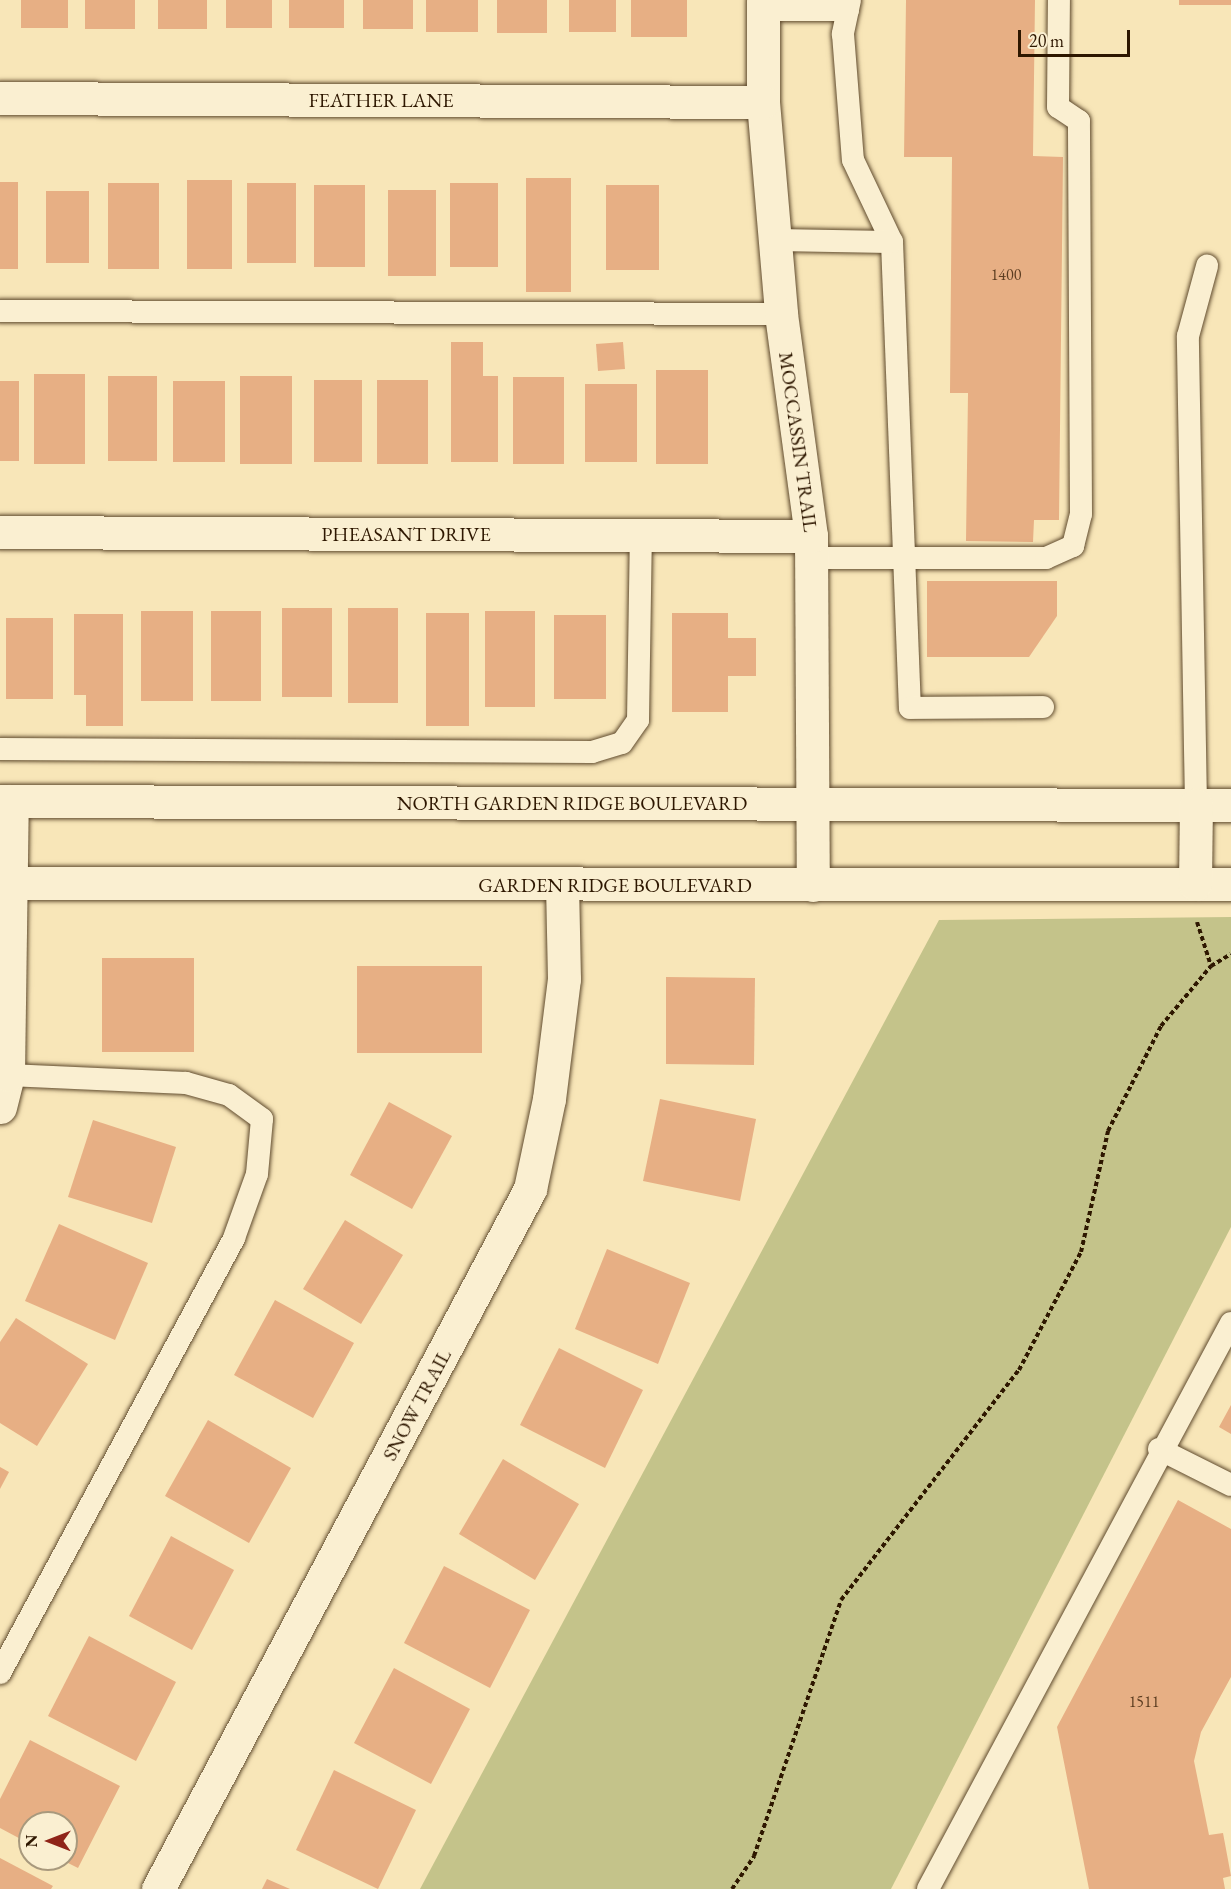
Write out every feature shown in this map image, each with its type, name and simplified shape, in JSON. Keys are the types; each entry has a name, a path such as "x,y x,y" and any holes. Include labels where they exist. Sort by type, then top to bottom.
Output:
{"street":[{"name":"MOCCASSIN TRAIL","path":"763,5 762,102 774,240 781,314 811,547 813,885"},
{"name":"FEATHER LANE","path":"0,98 762,102"},
{"name":"PHEASANT DRIVE","path":"0,532 641,535 811,547"},
{"name":"NORTH GARDEN RIDGE BOULEVARD","path":"6,801 1196,805"},
{"path":"0,1107 8,1075 6,801"},
{"path":"1195,884 1196,805 1231,805"},
{"name":"GARDEN RIDGE BOULEVARD","path":"6,883 562,886 1231,884"},
{"name":"SNOW TRAIL","path":"158,1889 530,1189 549,1099 564,979 562,886"}],"lane":[{"path":"811,547 907,558 1046,558 1073,546 1081,514 1079,121 1058,107 1059,0"},
{"path":"763,5 849,5 843,34 853,160 892,242 907,558 910,708 1043,707"},
{"path":"774,240 892,242"},
{"path":"1196,805 1188,336 1208,266"},
{"path":"0,311 781,314"},
{"path":"0,749 592,752 622,743 638,720 641,535"},
{"path":"0,1673 234,1238 257,1174 262,1119 229,1095 186,1083 8,1075"},
{"path":"927,1889 1010,1743 1159,1449 1231,1323"},
{"path":"1159,1449 1231,1485"}],"path":[{"path":"1197,922 1211,966"},
{"path":"732,1889 754,1856 841,1600 1019,1370 1081,1252 1108,1131 1161,1026 1211,966 1231,954"}],"shaded area":[{"path":"1231,917 1231,1227 891,1889 420,1889 939,920"}],"building":[{"path":"21,0 68,0 68,28 21,28"},
{"path":"85,0 135,0 135,29 85,29"},
{"path":"158,0 207,0 207,29 158,29"},
{"path":"226,0 272,0 272,28 226,28"},
{"path":"289,0 344,0 344,28 289,28"},
{"path":"363,0 413,0 413,29 363,29"},
{"path":"426,0 478,0 478,32 426,32"},
{"path":"497,0 547,0 547,33 497,33"},
{"path":"569,0 616,0 616,32 569,32"},
{"path":"631,0 687,0 687,37 631,37"},
{"path":"906,0 1035,0 1033,156 1063,157 1059,520 1034,520 1033,542 966,541 968,393 950,393 952,157 904,157"},
{"path":"1179,0 1231,0 1231,5 1179,5"},
{"path":"526,178 571,178 571,292 526,292"},
{"path":"187,180 232,180 232,269 187,269"},
{"path":"0,182 18,182 18,269 0,269"},
{"path":"108,183 159,183 159,269 108,269"},
{"path":"247,183 296,183 296,263 247,263"},
{"path":"450,183 498,183 498,267 450,267"},
{"path":"314,185 365,185 365,267 314,267"},
{"path":"606,185 659,185 659,270 606,270"},
{"path":"388,190 436,190 436,276 388,276"},
{"path":"46,191 89,191 89,263 46,263"},
{"path":"451,342 483,342 483,376 498,376 498,462 451,462"},
{"path":"623,342 625,369 598,371 596,344"},
{"path":"656,370 708,370 708,464 656,464"},
{"path":"34,374 85,374 85,464 34,464"},
{"path":"108,376 157,376 157,461 108,461"},
{"path":"240,376 292,376 292,464 240,464"},
{"path":"513,377 564,377 564,464 513,464"},
{"path":"314,380 362,380 362,462 314,462"},
{"path":"377,380 428,380 428,464 377,464"},
{"path":"0,381 19,381 19,461 0,461"},
{"path":"173,381 225,381 225,462 173,462"},
{"path":"585,384 637,384 637,462 585,462"},
{"path":"927,581 1057,581 1057,616 1029,657 927,657"},
{"path":"282,608 332,608 332,697 282,697"},
{"path":"348,608 398,608 398,703 348,703"},
{"path":"141,611 193,611 193,701 141,701"},
{"path":"211,611 261,611 261,701 211,701"},
{"path":"485,611 535,611 535,707 485,707"},
{"path":"426,613 469,613 469,726 426,726"},
{"path":"672,613 728,613 728,638 756,638 756,676 728,676 728,712 672,712"},
{"path":"74,614 123,614 123,726 86,726 86,695 74,695"},
{"path":"554,615 606,615 606,699 554,699"},
{"path":"6,618 53,618 53,699 6,699"},
{"path":"102,958 194,958 194,1052 102,1052"},
{"path":"357,966 482,966 482,1053 357,1053"},
{"path":"666,977 755,978 754,1065 666,1064"},
{"path":"660,1099 756,1119 740,1201 643,1181"},
{"path":"389,1102 452,1136 412,1209 350,1175"},
{"path":"93,1120 176,1147 152,1223 68,1197"},
{"path":"345,1220 403,1255 361,1324 303,1289"},
{"path":"59,1224 148,1263 115,1340 25,1301"},
{"path":"607,1249 690,1283 658,1364 575,1329"},
{"path":"275,1300 354,1343 313,1418 234,1375"},
{"path":"16,1318 88,1364 37,1446 0,1423 0,1342"},
{"path":"559,1348 643,1390 605,1468 520,1425"},
{"path":"1231,1405 1231,1434 1219,1427"},
{"path":"208,1420 291,1468 249,1543 165,1496"},
{"path":"503,1459 579,1504 535,1580 459,1534"},
{"path":"0,1467 9,1472 0,1489"},
{"path":"1178,1500 1231,1529 1231,1677 1201,1732 1194,1761 1209,1835 1223,1833 1231,1876 1223,1878 1225,1889 1089,1889 1057,1727"},
{"path":"171,1536 234,1570 192,1650 129,1616"},
{"path":"444,1566 530,1610 490,1688 404,1643"},
{"path":"89,1636 176,1682 136,1761 48,1716"},
{"path":"394,1668 470,1709 431,1784 354,1743"},
{"path":"30,1740 120,1786 78,1868 78,1811 18,1811 18,1838 0,1828 0,1799"},
{"path":"334,1770 416,1810 378,1889 296,1850"},
{"path":"0,1858 18,1868 18,1871 25,1871 53,1886 51,1889 0,1889"},
{"path":"267,1879 290,1889 262,1889"}]}
